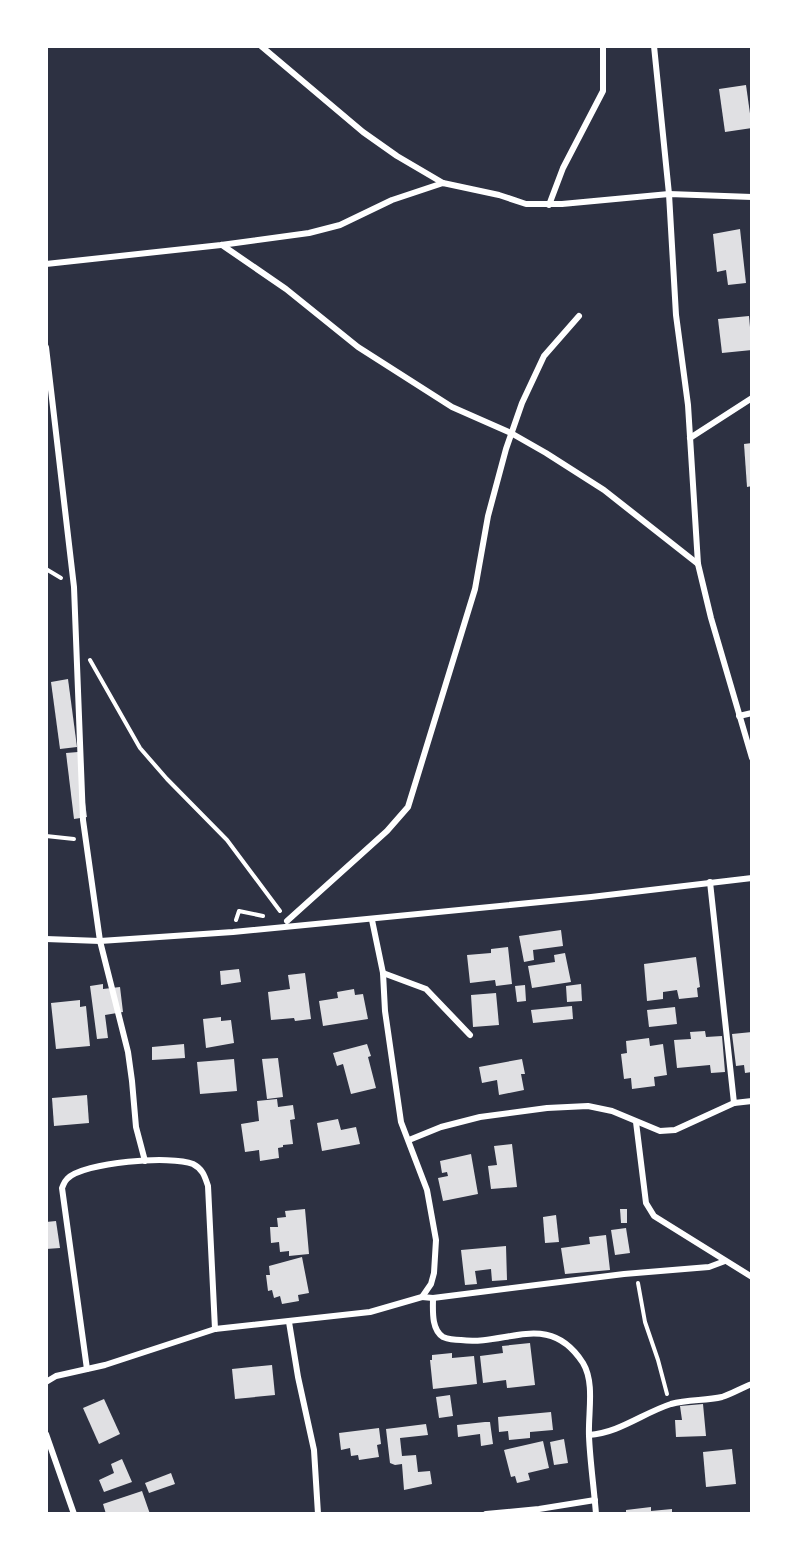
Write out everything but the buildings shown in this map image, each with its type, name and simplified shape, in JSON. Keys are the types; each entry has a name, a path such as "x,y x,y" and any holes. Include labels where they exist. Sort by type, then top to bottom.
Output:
{"street":[{"path":"261,46 363,132 397,156 443,183 499,195 526,204 549,205 669,194 752,197"},
{"path":"549,205 563,168 603,91 603,46"},
{"path":"654,46 669,194 676,315 684,365 698,564 711,618 752,758"},
{"path":"46,264 309,233 340,225 392,200 443,183"},
{"path":"221,245 286,288 358,347 452,407 511,433 604,490 698,564"},
{"path":"287,921 387,831 408,807 475,589 488,516 511,433 522,403 544,357 579,316"},
{"path":"46,347 74,587 83,820 100,941 128,1052 136,1127 145,1161"},
{"path":"690,438 752,398"},
{"path":"739,716 752,713"},
{"path":"46,939 100,941 372,920 752,878"},
{"path":"710,882 734,1103"},
{"path":"372,920 383,973 385,1011 401,1122 427,1190 436,1240 435,1273 422,1297"},
{"path":"383,973 426,989 470,1035"},
{"path":"408,1140 441,1127 480,1117 547,1108 588,1106 612,1111 660,1131 675,1130 734,1103 752,1101"},
{"path":"636,1122 646,1203 654,1216 752,1277"},
{"path":"87,1369 62,1188 68,1178 92,1168 124,1162 168,1159 195,1165 203,1171 208,1186 215,1329"},
{"path":"46,1382 56,1376 157,1349 215,1329 370,1312 422,1297 433,1298 709,1267 724,1261"},
{"path":"433,1298 433,1319 443,1337 468,1341 521,1333 557,1337 569,1346 584,1365 589,1386 589,1435 596,1514"},
{"path":"289,1322 314,1450 318,1514"},
{"path":"589,1435 598,1435 670,1405 721,1397 752,1384"},
{"path":"46,1434 74,1514"},
{"path":"486,1514 595,1500"}],"path":[{"path":"76,642 100,676 140,748 227,840 287,921"},
{"path":"46,836 86,841"},
{"path":"639,1274 640,1304 670,1405"}]}
